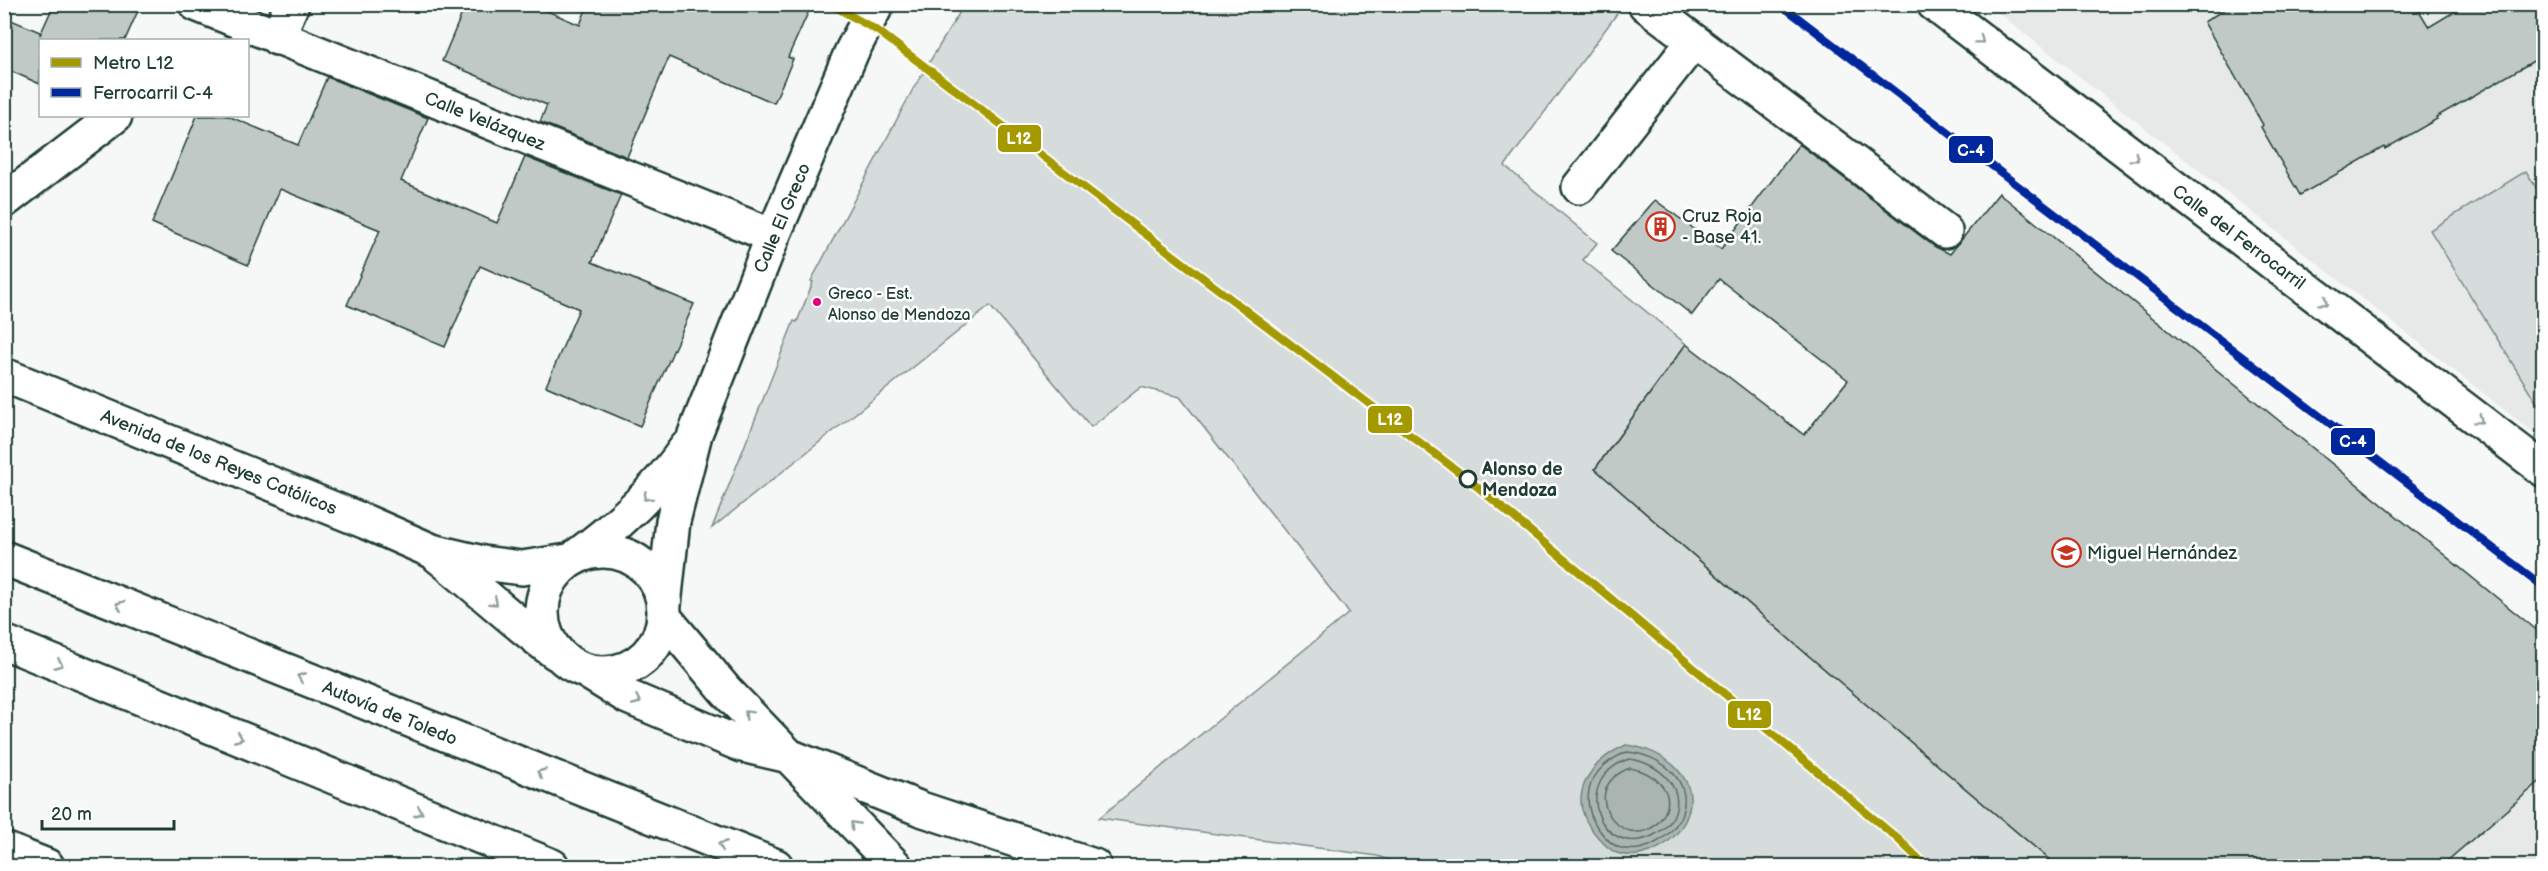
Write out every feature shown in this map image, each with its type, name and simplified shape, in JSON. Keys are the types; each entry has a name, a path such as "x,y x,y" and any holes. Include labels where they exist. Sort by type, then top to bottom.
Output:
{"main road":[{"name":"Calle Velázquez","path":"196,4 225,31 277,38 774,236"},
{"path":"277,38 292,4"},
{"name":"Calle El Greco","path":"695,434 774,236 852,51 877,4"},
{"path":"1645,4 1945,231"},
{"name":"Calle del Ferrocarril","path":"1934,4 2544,470"},
{"path":"1579,187 1695,40"},
{"path":"4,201 115,117"},
{"name":"Avenida de los Reyes Católicos","path":"4,375 432,551 483,564 522,568 570,560 604,535 658,485 695,434"},
{"path":"664,611 658,584 648,570 632,558 601,550 570,560 555,573 543,601 545,631 553,647 575,665 610,673 630,667 653,647 664,611 673,521 695,434"},
{"name":"Avenida de los Reyes Católicos","path":"432,551 493,600 522,628 575,665 628,697 742,745 789,756 921,809 1094,867"},
{"name":"Autovía de Toledo","path":"4,558 776,867"},
{"name":"Avenida de los Reyes Católicos","path":"664,611 726,691 789,756"},
{"path":"4,642 552,867"},
{"path":"789,756 895,867"},
{"path":"4,849 46,867"}],"shaded area":[{"path":"964,5 1611,5 1619,11 1505,166 1597,243 1583,260 1686,344 1595,469 1796,645 2058,866 1408,866 1377,856 1099,818 1349,613 1180,397 1141,387 1091,427 990,306 712,528 794,321 797,322 813,282 811,281 913,89"},
{"path":"1988,5 2543,5 2543,440"},
{"path":"2526,171 2543,199 2543,413 2430,230"},
{"path":"2543,778 2543,866 2440,866"}],"water":[{"path":"1626,745 1654,753 1666,760 1685,780 1689,792 1690,806 1680,829 1666,844 1637,855 1617,853 1608,848 1596,835 1582,808 1581,795 1591,771 1612,752"}],"building":[{"path":"54,4 141,4 125,39 39,39 39,84 4,68 4,17 40,32 40,35"},
{"path":"466,4 531,4 580,25 588,4 812,4 788,57 793,59 774,103 669,57 627,157 540,122 547,105 442,61"},
{"path":"2233,4 2415,4 2429,27 2467,4 2544,4 2544,55 2385,149 2384,147 2300,195 2204,22"},
{"path":"327,77 428,118 401,181 497,223 525,157 621,195 592,262 694,304 640,426 546,386 579,309 480,266 445,347 347,305 380,230 280,189 248,265 152,223 197,117 230,117 298,145"},
{"name":"Miguel Hernández","path":"1799,144 1934,246 1950,254 1999,193 2544,636 2544,778 2440,867 2058,867 1796,645 1595,469 1686,344 1804,435 1848,380 1719,279 1692,315 1611,251 1655,200 1721,249"}],"metro line":[{"name":"L12","path":"830,4 878,31 1468,479 1898,839 1926,866"}],"rail line":[{"name":"C-4","path":"1780,4 2544,587"}],"place":[{"name":"Cruz Roja - Base 41.","path":"1661,226"},
{"name":"Greco - Est. Alonso de Mendoza","path":"817,302"},
{"name":"Alonso de Mendoza","path":"1468,479"},
{"name":"Miguel Hernández","path":"2066,553"}]}
